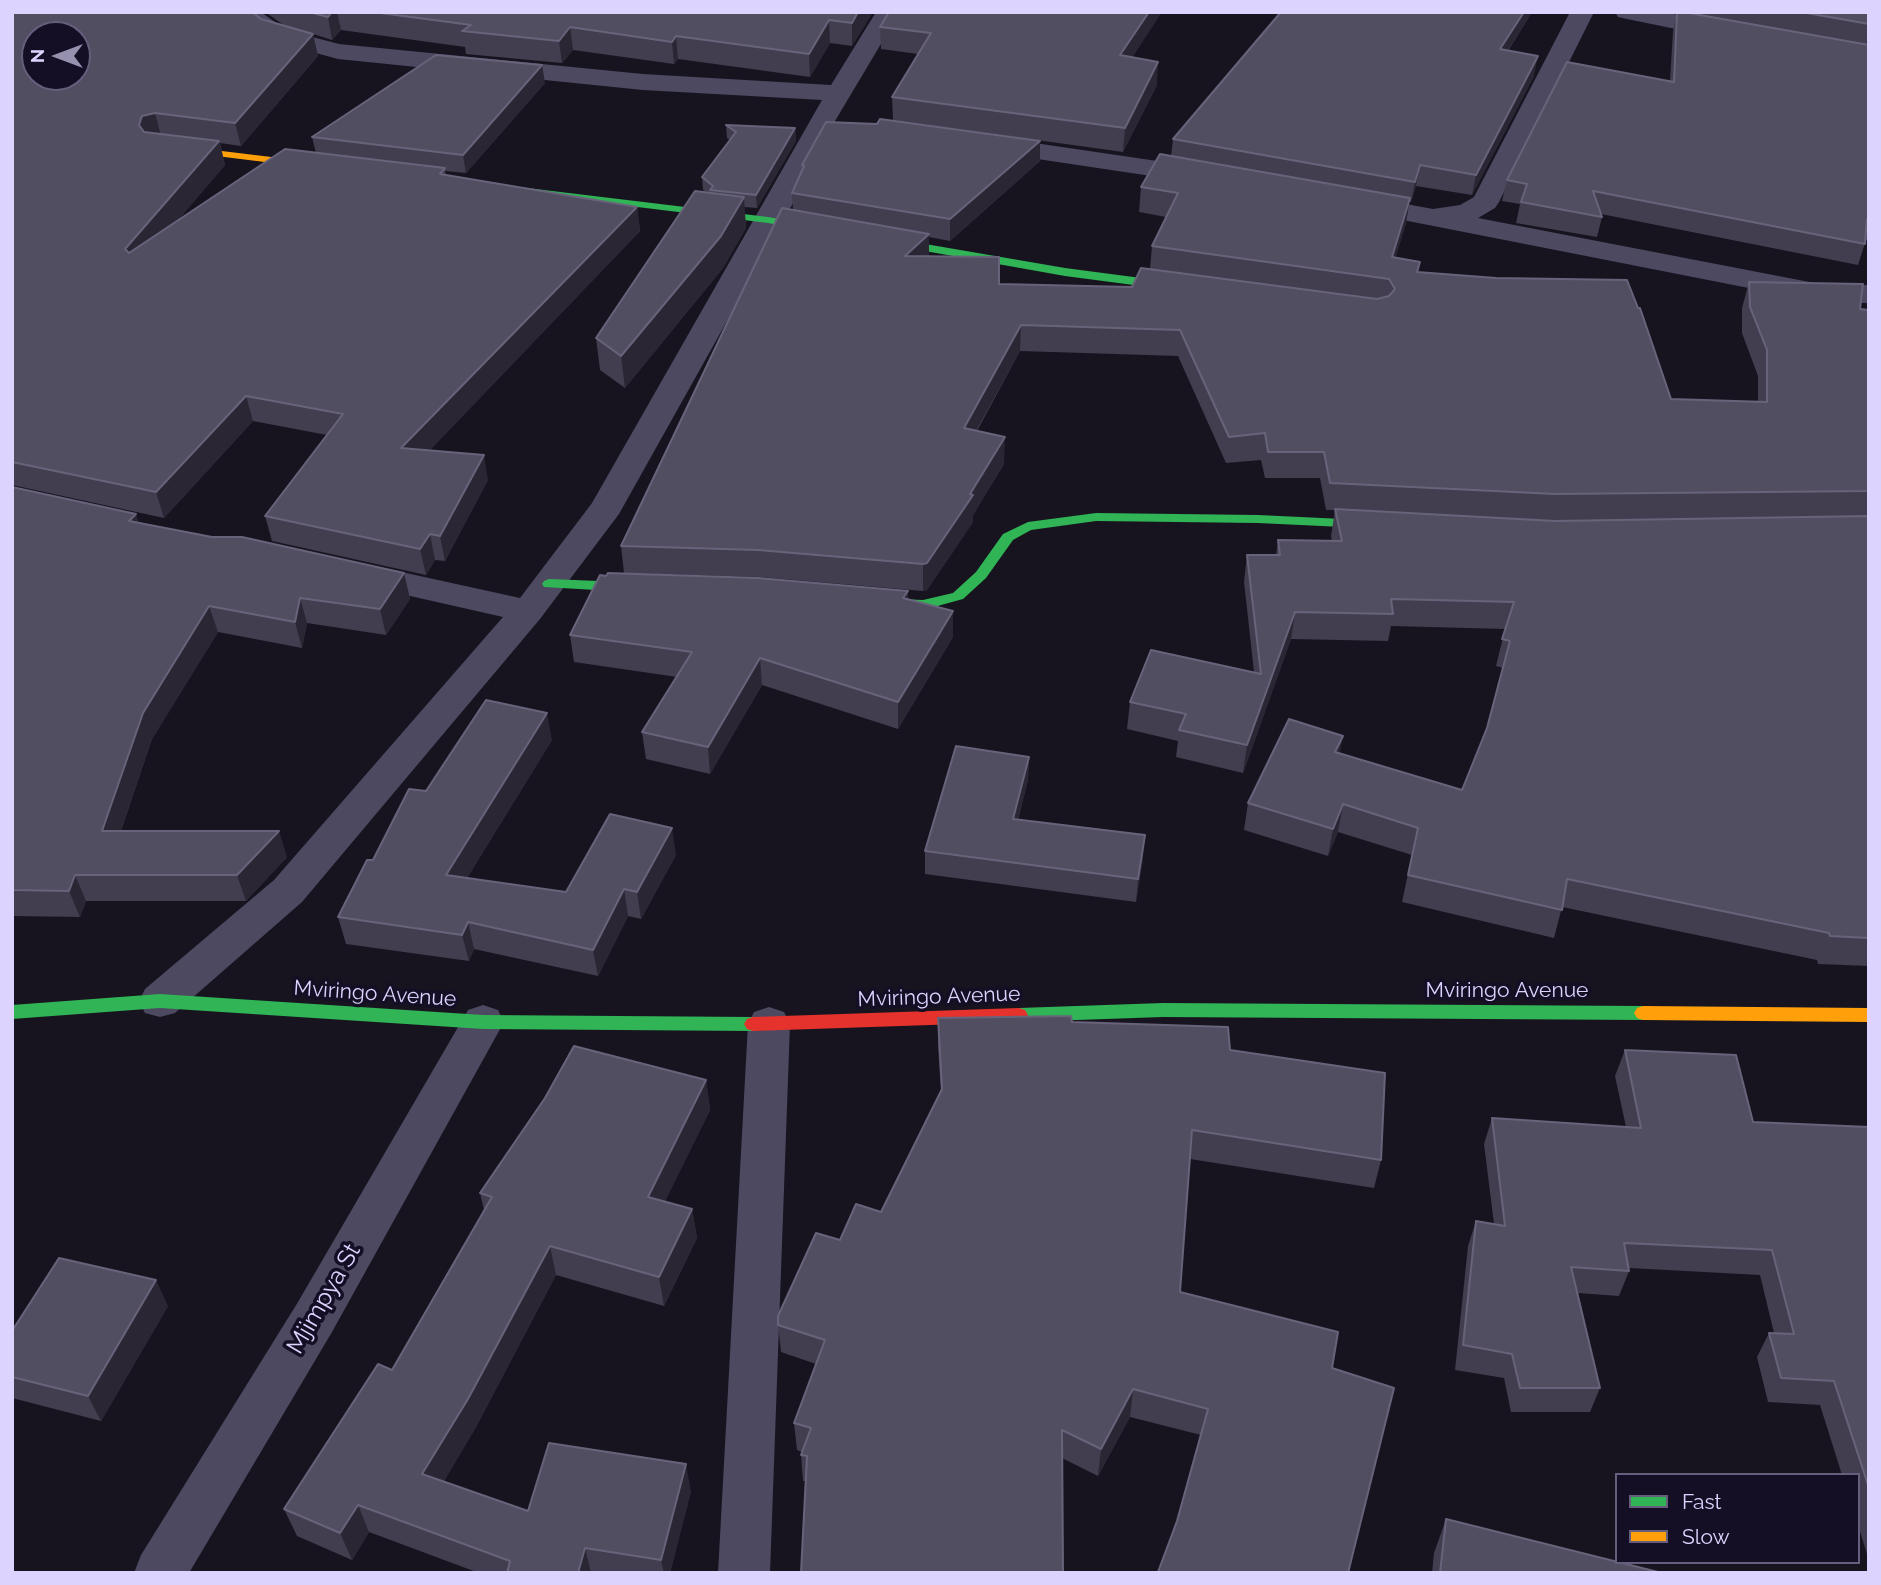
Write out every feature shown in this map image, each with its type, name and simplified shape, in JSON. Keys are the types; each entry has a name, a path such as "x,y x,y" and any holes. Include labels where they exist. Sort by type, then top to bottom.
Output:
{"street":[{"path":"244,12 277,35 338,51 643,82 837,113"},
{"path":"160,1001 288,891 528,611 607,507 768,220 837,113 888,12"},
{"path":"1433,217 1468,212 1485,202 1581,12"},
{"path":"1627,12 1748,36"},
{"path":"1721,32 1738,12"},
{"path":"958,140 1135,164 1229,180"},
{"path":"161,147 341,168"},
{"path":"506,188 768,220 1065,272 1208,291"},
{"path":"1337,199 1825,294 1869,294"},
{"path":"865,602 923,605 958,596 981,575 1008,537 1028,526 1097,517 1258,519 1396,526"},
{"path":"325,566 528,611"},
{"path":"549,584 667,588"},
{"name":"Mviringo Avenue","path":"12,1012 160,1001 484,1022 769,1024 1163,1010 1869,1015"},
{"name":"Mjimpya St","path":"160,1573 315,1317 484,1022"},
{"path":"744,1573 769,1024"}],"building":[{"path":"12,12 252,12 261,19 313,34 235,123 155,113 142,116 139,125 144,132 219,141 125,249 129,253 285,149 445,168 440,174 637,207 401,448 484,455 440,536 430,534 420,549 265,516 343,414 246,396 156,492 12,462"},
{"path":"309,12 332,12 328,17"},
{"path":"373,12 858,12 852,23 829,20 809,54 676,36 672,42 570,27 559,41 462,31 471,25"},
{"path":"889,12 1149,12 1120,55 1158,62 1125,128 892,97 931,33 880,27"},
{"path":"1281,12 1524,12 1500,49 1538,56 1476,175 1420,165 1415,182 1173,139"},
{"path":"1677,12 1869,45 1869,219 1865,244 1593,191 1602,217 1521,202 1527,184 1507,180 1567,62 1674,82"},
{"path":"1801,12 1869,12 1869,24"},
{"path":"436,55 542,65 463,155 312,137"},
{"path":"880,119 1040,141 950,219 792,193 804,166 802,165 826,122 877,124"},
{"path":"726,125 795,128 756,195 710,190 713,186 702,177 736,132"},
{"path":"1160,154 1410,198 1392,257 1420,262 1417,272 1496,278 1627,280 1640,308 1671,399 1767,402 1767,350 1750,307 1749,282 1863,284 1860,309 1869,310 1869,491 1555,494 1330,483 1324,452 1268,452 1265,433 1229,437 1180,330 1021,325 964,428 1005,437 970,494 973,495 927,563 758,550 621,546 782,208 929,234 905,256 999,257 999,284 1132,287 1141,268 1377,299 1389,296 1395,289 1389,279 1152,246 1178,193 1141,187"},
{"path":"695,191 744,197 721,236 621,356 596,338"},
{"path":"12,487 136,514 129,521 212,537 242,537 404,573 380,609 300,598 295,622 209,606 143,713 102,831 279,831 237,875 75,875 69,891 12,890"},
{"path":"1335,509 1555,521 1869,516 1869,938 1830,936 1829,933 1567,879 1562,910 1408,875 1418,828 1343,804 1333,829 1248,803 1289,719 1343,736 1335,752 1462,790 1487,728 1510,641 1502,639 1514,602 1391,599 1393,614 1295,612 1247,745 1179,730 1186,714 1130,702 1151,650 1261,674 1247,555 1280,555 1278,540 1342,541"},
{"path":"608,573 758,578 908,591 903,598 953,611 898,702 760,658 708,747 642,732 692,652 570,635 600,575 606,576"},
{"path":"486,700 547,713 446,875 566,892 610,814 672,828 637,892 624,889 593,950 468,922 462,935 338,917 367,860 373,860 409,789 426,791"},
{"path":"956,746 1029,757 1013,819 1145,835 1138,879 925,851"},
{"path":"1071,1016 1072,1022 1228,1027 1230,1050 1385,1073 1381,1160 1192,1130 1180,1292 1338,1332 1332,1368 1394,1388 1348,1573 1158,1572 1177,1521 1208,1409 1133,1389 1101,1449 1062,1430 1063,1573 801,1573 807,1456 801,1455 811,1428 794,1423 825,1340 778,1325 778,1316 816,1233 840,1240 856,1204 881,1212 942,1089 938,1018"},
{"path":"574,1046 706,1080 648,1197 692,1209 659,1277 550,1246 468,1399 422,1474 528,1511 549,1443 686,1464 661,1560 585,1548 578,1573 507,1573 510,1561 358,1505 340,1533 284,1509 378,1364 392,1370 492,1197 480,1193 545,1098"},
{"path":"1625,1050 1736,1055 1753,1122 1869,1127 1869,1488 1834,1381 1781,1378 1769,1333 1794,1334 1772,1250 1624,1243 1629,1271 1571,1267 1600,1388 1520,1388 1512,1354 1463,1345 1476,1221 1505,1226 1492,1118 1641,1128"},
{"path":"59,1258 156,1280 88,1396 12,1377 12,1331"},
{"path":"1446,1519 1615,1561 1615,1564 1658,1572 1658,1573 1440,1573"}],"traffic: fast":[{"path":"519,190 768,220 1065,272 1187,288"},
{"path":"876,603 923,605 958,596 981,575 1008,537 1028,526 1096,517 1258,519 1385,525"},
{"path":"549,584 648,588"},
{"path":"12,1012 160,1001 483,1022 753,1024"},
{"path":"1019,1015 1163,1010 1643,1013"}],"traffic: slow":[{"path":"172,148 321,166"},
{"path":"1643,1013 1869,1015"}],"traffic: jam":[{"path":"753,1024 1019,1015"}]}
